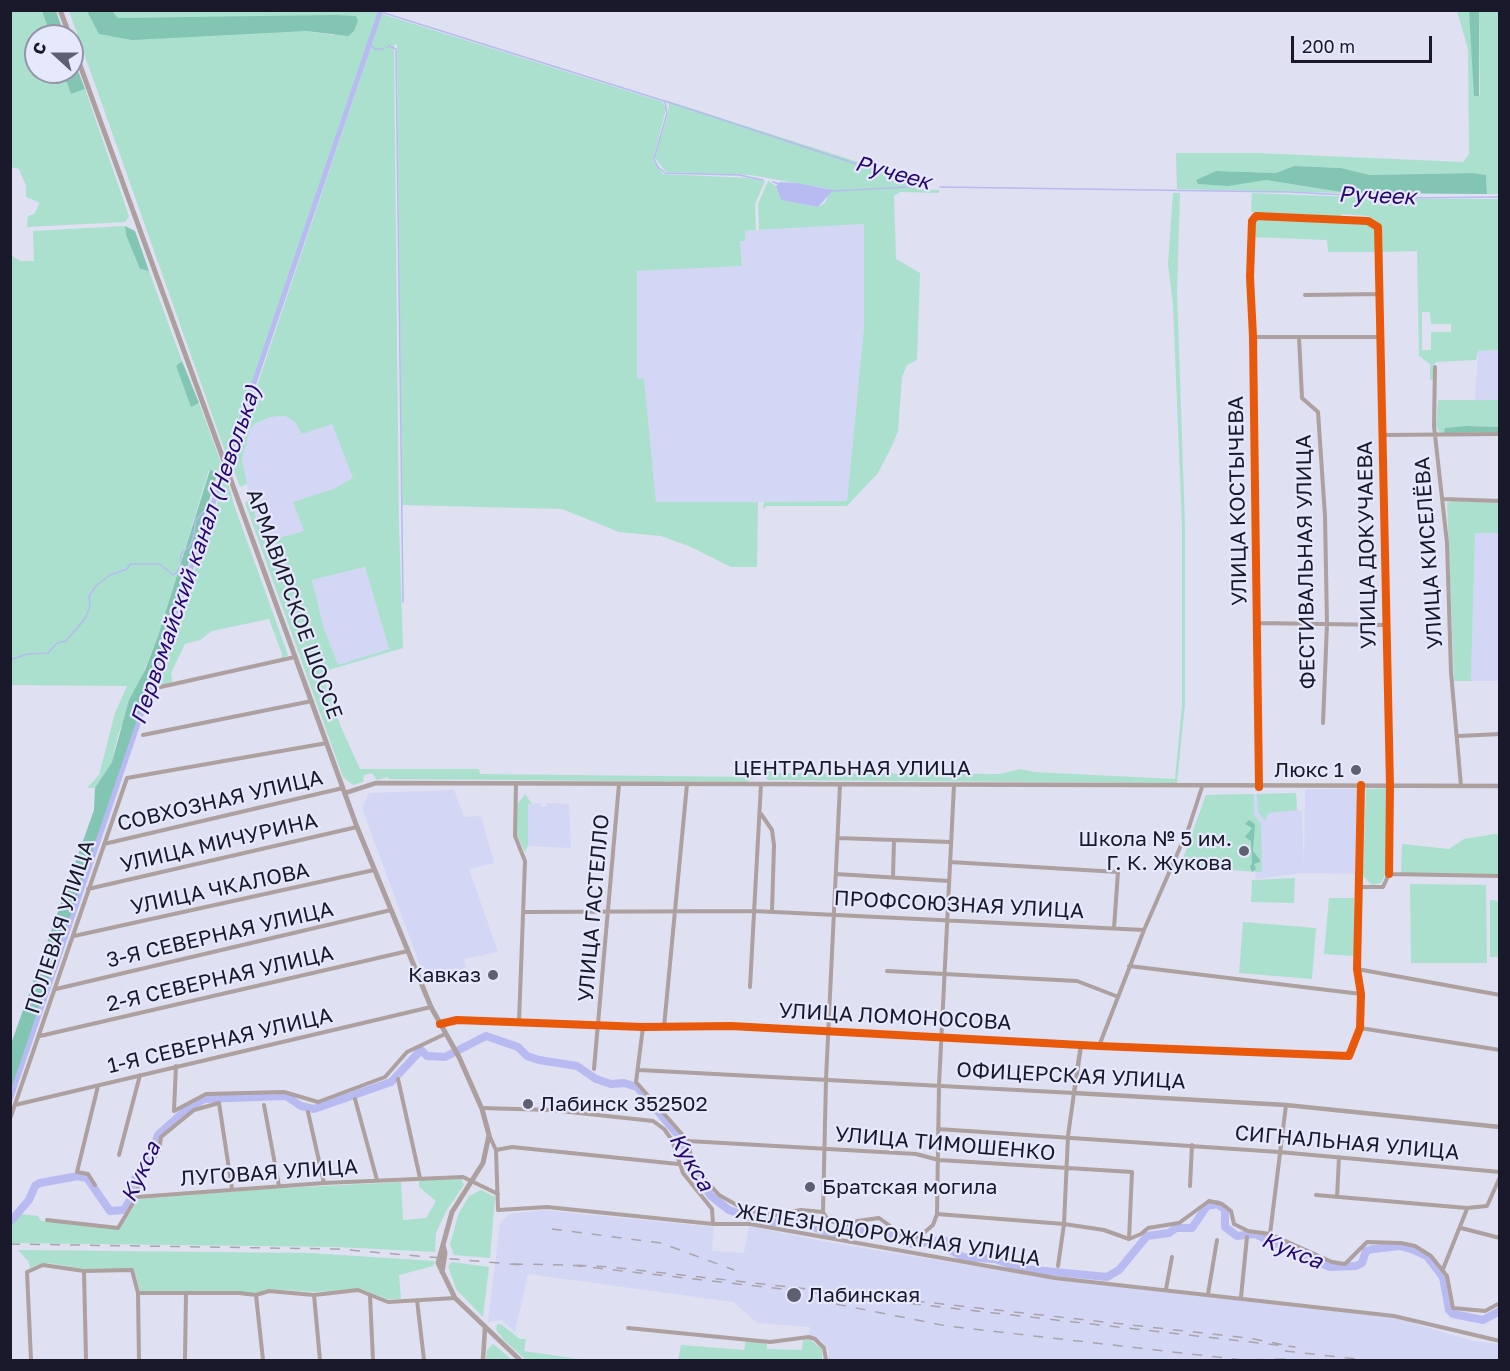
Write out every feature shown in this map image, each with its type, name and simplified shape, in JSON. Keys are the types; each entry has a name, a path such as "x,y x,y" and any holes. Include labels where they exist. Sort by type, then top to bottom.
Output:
{"main road":[{"name":"АРМАВИРСКОЕ ШОССЕ","path":"84,76 357,827 431,1007 459,1057 482,1108 489,1135 483,1163 452,1212 438,1263 455,1298 520,1360"}],"street":[{"name":"УЛИЦА КОСТЫЧЕВА","path":"1259,787 1253,337 1250,277 1252,221 1256,216 1368,221"},
{"name":"УЛИЦА ДОКУЧАЕВА","path":"1368,221 1378,227 1390,786 1389,874"},
{"path":"1305,295 1380,294"},
{"path":"1253,337 1380,337"},
{"name":"ФЕСТИВАЛЬНАЯ УЛИЦА","path":"1299,337 1302,398 1318,412 1325,516 1326,624 1323,723"},
{"name":"УЛИЦА КИСЕЛЁВА","path":"1435,367 1434,426 1437,436 1437,466 1443,499 1451,672 1459,736 1461,786"},
{"path":"1383,435 1500,434"},
{"path":"1443,499 1500,501"},
{"path":"1258,623 1386,625"},
{"path":"156,688 296,657"},
{"path":"142,735 312,701"},
{"path":"1459,736 1500,734"},
{"name":"ПОЛЕВАЯ УЛИЦА","path":"10,1119 127,777 327,743"},
{"name":"ЦЕНТРАЛЬНАЯ УЛИЦА","path":"344,791 376,783 1500,786"},
{"path":"516,783 515,836 525,861 519,1022"},
{"name":"УЛИЦА ГАСТЕЛЛО","path":"594,1070 619,784"},
{"path":"664,1027 677,910 687,784"},
{"path":"750,987 760,784"},
{"path":"823,1212 826,1079 836,913 840,785"},
{"path":"954,785 939,1085 937,1214 1064,1224 1104,1230 1129,1239 1148,1228 1179,1223 1209,1202 1222,1204 1232,1211 1234,1224 1248,1231 1270,1234 1332,1262 1345,1264 1367,1242 1401,1243 1423,1251 1443,1269 1447,1276 1453,1308 1485,1311 1500,1303"},
{"path":"1361,785 1357,969 1361,994 1360,1028 1500,1050"},
{"path":"1099,1046 1116,996 1190,827 1202,787"},
{"name":"СОВХОЗНАЯ УЛИЦА","path":"103,844 344,791"},
{"path":"760,813 772,830 774,845 772,911"},
{"name":"УЛИЦА МИЧУРИНА","path":"88,889 357,827"},
{"path":"839,838 950,842"},
{"path":"893,877 894,840"},
{"path":"950,862 1118,872 1114,928"},
{"name":"УЛИЦА ЧКАЛОВА","path":"73,936 374,870"},
{"path":"836,874 949,881"},
{"path":"1360,887 1383,887 1389,874 1500,876"},
{"name":"3-Я СЕВЕРНАЯ УЛИЦА","path":"56,989 391,910"},
{"name":"ПРОФСОЮЗНАЯ УЛИЦА","path":"523,912 772,911 1144,930"},
{"name":"2-Я СЕВЕРНАЯ УЛИЦА","path":"40,1036 408,951"},
{"path":"1129,966 1361,994"},
{"path":"1357,969 1500,995"},
{"path":"886,971 1077,981 1116,996"},
{"name":"1-Я СЕВЕРНАЯ УЛИЦА","path":"15,1106 140,1074 431,1007"},
{"name":"УЛИЦА ЛОМОНОСОВА","path":"440,1024 457,1020 644,1027 731,1026 1099,1046 1349,1056 1360,1028"},
{"path":"644,1027 636,1082 688,1142"},
{"path":"176,1066 174,1111 206,1094 284,1092 318,1102 385,1077 407,1052 445,1034"},
{"path":"1058,1266 1064,1224 1068,1136 1081,1045"},
{"name":"ОФИЦЕРСКАЯ УЛИЦА","path":"639,1070 1286,1105 1500,1127"},
{"path":"119,1155 140,1074"},
{"path":"398,1079 420,1178"},
{"path":"95,1185 88,1174 77,1172 98,1086"},
{"path":"355,1099 377,1180"},
{"path":"47,1220 118,1227 137,1197 139,1182 159,1151 161,1137 194,1110 219,1103 232,1189"},
{"path":"264,1105 279,1186"},
{"path":"1270,1234 1286,1105"},
{"path":"482,1108 551,1110 653,1121 664,1129 672,1140 678,1164 683,1173 712,1209 713,1224"},
{"path":"308,1112 324,1183"},
{"name":"СИГНАЛЬНАЯ УЛИЦА","path":"938,1129 1192,1145 1500,1172"},
{"name":"АРМАВИРСКОЕ ШОССЕ","path":"489,1135 496,1150 498,1210"},
{"name":"УЛИЦА ТИМОШЕНКО","path":"688,1142 916,1154 939,1160 1132,1172 1129,1239"},
{"name":"ЖЕЛЕЗНОДОРОЖНАЯ УЛИЦА","path":"688,1142 693,1166 719,1195 742,1208 776,1215 801,1210 823,1212 828,1220 844,1226 857,1221 879,1218 904,1236 919,1237 933,1225 937,1214"},
{"path":"1190,1186 1192,1145"},
{"path":"496,1150 512,1147 678,1164"},
{"path":"1337,1197 1339,1157"},
{"name":"ЛУГОВАЯ УЛИЦА","path":"137,1197 324,1183 463,1177 499,1194"},
{"path":"1316,1195 1467,1209 1487,1206 1500,1177"},
{"name":"ЖЕЛЕЗНОДОРОЖНАЯ УЛИЦА","path":"498,1210 547,1207 713,1224 750,1224 1056,1276 1394,1316 1500,1341"},
{"path":"1443,1269 1467,1209"},
{"path":"1461,1228 1500,1238"},
{"path":"1240,1297 1247,1237"},
{"path":"1208,1294 1217,1240"},
{"path":"1166,1289 1172,1257"},
{"path":"31,1360 27,1272 43,1266 84,1271 132,1270 138,1293 139,1360"},
{"path":"84,1271 86,1360"},
{"path":"138,1293 256,1295 269,1291 314,1295 358,1290 388,1302 455,1298"},
{"path":"185,1360 186,1293"},
{"path":"256,1295 263,1360"},
{"path":"314,1295 320,1360"},
{"path":"370,1296 373,1360"},
{"path":"417,1300 424,1360"},
{"path":"628,1328 705,1338 773,1342 815,1339 824,1348 826,1360"},
{"path":"483,1360 485,1329"}],"shaded area":[{"path":"864,224 864,327 847,501 656,503 644,379 637,379 637,270 742,266 740,241 745,231"},
{"path":"1499,350 1499,400 1475,400 1478,351"},
{"path":"285,416 295,422 332,423 354,479 333,489 304,531 280,554 269,558 253,516 242,459 250,429 256,423 271,417"},
{"path":"1475,533 1499,533 1499,681 1471,681"},
{"path":"365,567 389,650 338,666 324,629 312,580"},
{"name":"Школа № 5 им. Г. К. Жукова","path":"1305,789 1359,789 1358,874 1303,873 1256,879 1255,872 1180,867 1206,795 1296,793 1297,810 1302,811 1304,871"},
{"path":"454,790 464,817 481,816 494,863 469,869 498,952 464,959 466,968 424,976 362,808 369,793"},
{"path":"541,803 541,807 546,807 547,803 569,804 571,848 528,846 528,804"},
{"path":"542,1210 714,1227 712,1251 744,1253 749,1226 827,1242 1059,1280 1395,1318 1473,1341 1499,1344 1500,1360 828,1360 829,1351 821,1340 809,1334 810,1327 757,1323 733,1302 528,1274 515,1332 502,1320 488,1322 500,1223 509,1214"}],"green space":[{"path":"11,11 42,11 47,24 24,24 24,84 67,84 71,94 85,89 129,216 125,222 27,227 28,216 34,214 40,203 26,197 26,186 19,169 11,167"},
{"path":"42,11 56,11 61,24 47,24"},
{"path":"69,11 87,11 106,36 306,31 334,35 356,16 118,18 112,11 379,11 227,457 84,53 84,24 74,24"},
{"path":"87,11 112,11 118,18 334,15 356,16 358,21 354,31 348,36 306,31 132,40 99,34"},
{"path":"1457,11 1469,11 1475,96 1480,95 1479,11 1499,11 1499,194 1487,194 1486,175 1473,173 1370,175 1341,168 1294,166 1276,173 1216,171 1196,180 1250,182 1266,180 1346,193 1177,189 1176,153 1257,153 1463,162 1469,154 1468,49"},
{"path":"1469,11 1479,11 1479,96 1474,96"},
{"path":"382,14 663,102 666,109 653,160 663,174 749,178 765,181 755,204 756,230 745,231 745,241 740,241 742,266 637,271 637,378 644,379 656,502 758,502 757,567 731,567 691,547 661,536 619,532 562,509 402,505 397,44 394,45 399,525 403,648 322,672 341,727 360,769 479,769 480,774 754,777 747,782 389,779 388,777 377,780 372,773 364,775 363,782 353,785 343,777 245,503 250,499 269,558 280,554 275,539 304,531 293,502 333,489 353,478 332,424 302,434 295,422 285,416 271,417 256,423 250,429 242,459 247,484 240,487 231,463","holes":["365,567 389,649 338,665 324,629 312,580"]},
{"path":"67,84 83,84 85,89 71,94"},
{"path":"665,100 886,171 918,183 919,189 939,190 939,193 900,192 894,196 896,259 920,273 917,360 907,365 902,377 898,431 892,446 878,473 847,506 766,506 763,510 764,502 847,501 864,327 864,224 759,230 758,204 768,181 776,186 781,200 818,207 825,203 830,189 750,175 666,172 655,158 668,113 669,104"},
{"path":"1294,166 1341,168 1370,175 1473,173 1486,175 1487,194 1347,193 1266,180 1228,186 1198,184 1196,180 1216,171 1276,173"},
{"path":"1173,193 1180,193 1177,292 1185,525 1185,704 1177,783 768,780 762,774 761,758 768,771 775,773 1000,774 1020,769 1034,772 1175,779 1182,705 1182,525 1173,305 1168,264"},
{"path":"1252,193 1407,199 1499,199 1499,350 1478,351 1476,360 1437,362 1433,365 1433,379 1430,380 1430,364 1419,356 1417,251 1381,252 1380,224 1370,220 1369,216 1341,214 1342,219 1307,218 1251,212","holes":["1422,312 1430,312 1431,324 1451,324 1451,332 1431,332 1431,350 1422,350"]},
{"path":"1256,218 1368,223 1377,231 1377,252 1328,252 1327,240 1254,237"},
{"path":"125,226 126,235 140,269 149,271 182,361 176,366 191,406 199,403 223,468 218,472 209,470 158,636 118,735 112,762 95,788 87,788 99,775 115,713 127,686 11,685 10,255 21,261 34,261 33,231"},
{"path":"125,226 135,231 149,271 140,269 126,235"},
{"path":"182,361 199,403 191,407 176,366"},
{"path":"1438,400 1499,400 1499,427 1467,426 1446,428 1444,433 1439,432 1436,425"},
{"path":"1499,427 1499,432 1444,433 1445,428"},
{"path":"210,470 218,472 147,693 11,1091 11,1044 94,810 95,788 112,762 129,700 145,670 158,636"},
{"path":"226,474 234,505 288,655 281,659 282,654 269,619 212,631 200,640 185,644 171,673 173,684 155,688 209,527 215,520 220,484"},
{"path":"1451,501 1499,503 1499,533 1475,533 1471,681 1454,681 1447,503"},
{"path":"1388,788 1385,875 1381,883 1372,885 1363,876 1366,789"},
{"path":"1296,793 1297,810 1268,813 1265,821 1258,812 1257,794"},
{"path":"525,794 532,804 528,804 528,846 525,852 517,836 517,805"},
{"path":"1254,794 1254,814 1261,824 1262,872 1180,867 1206,795"},
{"path":"1249,820 1255,824 1253,851 1260,860 1254,864 1256,869 1252,872 1250,866 1252,864 1251,841 1245,837 1252,828 1245,824"},
{"path":"1499,835 1499,875 1401,873 1402,844 1449,849 1464,839"},
{"path":"1295,878 1294,903 1251,902 1252,880"},
{"path":"1410,884 1486,885 1487,963 1411,963"},
{"path":"1329,898 1354,898 1354,956 1324,954"},
{"path":"1490,900 1499,901 1499,957 1490,957"},
{"path":"1243,922 1316,928 1312,979 1239,973"},
{"path":"461,1179 464,1185 446,1211 436,1233 435,1252 337,1247 11,1243 10,1224 21,1214 38,1216 41,1221 117,1228 121,1227 139,1199 266,1189 401,1182 403,1220 426,1218 436,1201 419,1187 419,1180"},
{"path":"481,1190 495,1197 490,1258 454,1255 450,1245 458,1215 469,1196"},
{"path":"18,1250 309,1253 435,1261 433,1266 399,1275 401,1299 387,1299 359,1289 314,1292 269,1289 256,1293 140,1291 134,1269 84,1269 48,1263 30,1268 29,1262"},
{"path":"452,1262 489,1267 483,1317 456,1289 448,1266"},
{"path":"497,1324 502,1325 520,1339 526,1339 524,1351 585,1360 526,1360 496,1330"},
{"path":"809,1339 822,1349 822,1360 678,1360 681,1345 744,1350 746,1340 767,1344 767,1349 802,1350 803,1340"},
{"path":"493,1344 512,1360 486,1360 487,1350"}],"water":[{"path":"780,182 833,190 818,207 781,200 776,186"}],"waterway":[{"name":"Первомайский канал (Неволька)","path":"10,1100 381,10"},
{"name":"Ручеек","path":"381,12 693,110 917,184"},
{"path":"370,44 375,49 383,49"},
{"path":"386,48 389,46 396,49 403,602"},
{"path":"665,102 667,113 654,159 665,173 739,175 763,180"},
{"path":"773,182 779,184"},
{"path":"832,191 908,187 916,184"},
{"name":"Ручеек","path":"940,187 1290,192 1405,198 1500,197"},
{"path":"10,660 27,654 48,653 57,643 66,641 84,620 90,607 89,596 96,586 110,575 127,569 130,564 160,564 173,575 176,573 181,566 181,554 190,546 196,520 214,505"},
{"name":"Кукса","path":"10,1222 29,1200 35,1186 78,1176 87,1178 110,1211 124,1210 130,1200 135,1179 150,1157 158,1135 186,1110 204,1099 286,1096 301,1106 314,1109 391,1082 421,1050 427,1056 445,1057 486,1036 518,1047 527,1056 577,1066 596,1079 611,1084 624,1083 637,1087 684,1142 688,1164 711,1196 729,1210 760,1221 773,1223 789,1218 832,1234 874,1229 912,1244 944,1240 950,1250 963,1257 995,1259 1024,1269 1107,1277 1119,1270 1147,1236 1169,1233 1176,1228 1192,1228 1207,1206 1217,1204 1225,1209 1225,1227 1237,1236 1255,1234 1273,1243 1293,1247 1304,1256 1330,1267 1356,1266 1362,1263 1366,1251 1373,1249 1400,1246 1414,1250 1427,1256 1443,1277 1449,1310 1453,1314 1483,1320 1500,1311"}],"railway":[{"path":"552,1229 661,1243 734,1270"},
{"path":"10,1244 337,1249 522,1265"},
{"path":"513,1264 570,1265 1295,1347 1248,1338 610,1267 570,1265"},
{"path":"836,1304 947,1326 1243,1360"},
{"path":"1285,1351 1366,1360"},
{"path":"1235,1360 1289,1359"}],"cycle path":[{"path":"1259,787 1253,337 1250,277 1252,221 1256,216 1368,221 1378,227 1390,786 1389,874"},
{"path":"440,1024 457,1020 643,1027 731,1026 1099,1046 1349,1056 1360,1028 1361,994 1357,969 1361,785"}],"place":[{"name":"Люкс 1","path":"1356,770"},
{"name":"Школа № 5 им. Г. К. Жукова","path":"1244,851"},
{"name":"Кавказ","path":"493,975"},
{"name":"Лабинск 352502","path":"528,1104"},
{"name":"Братская могила","path":"810,1187"},
{"name":"Лабинская","path":"794,1295"}]}
